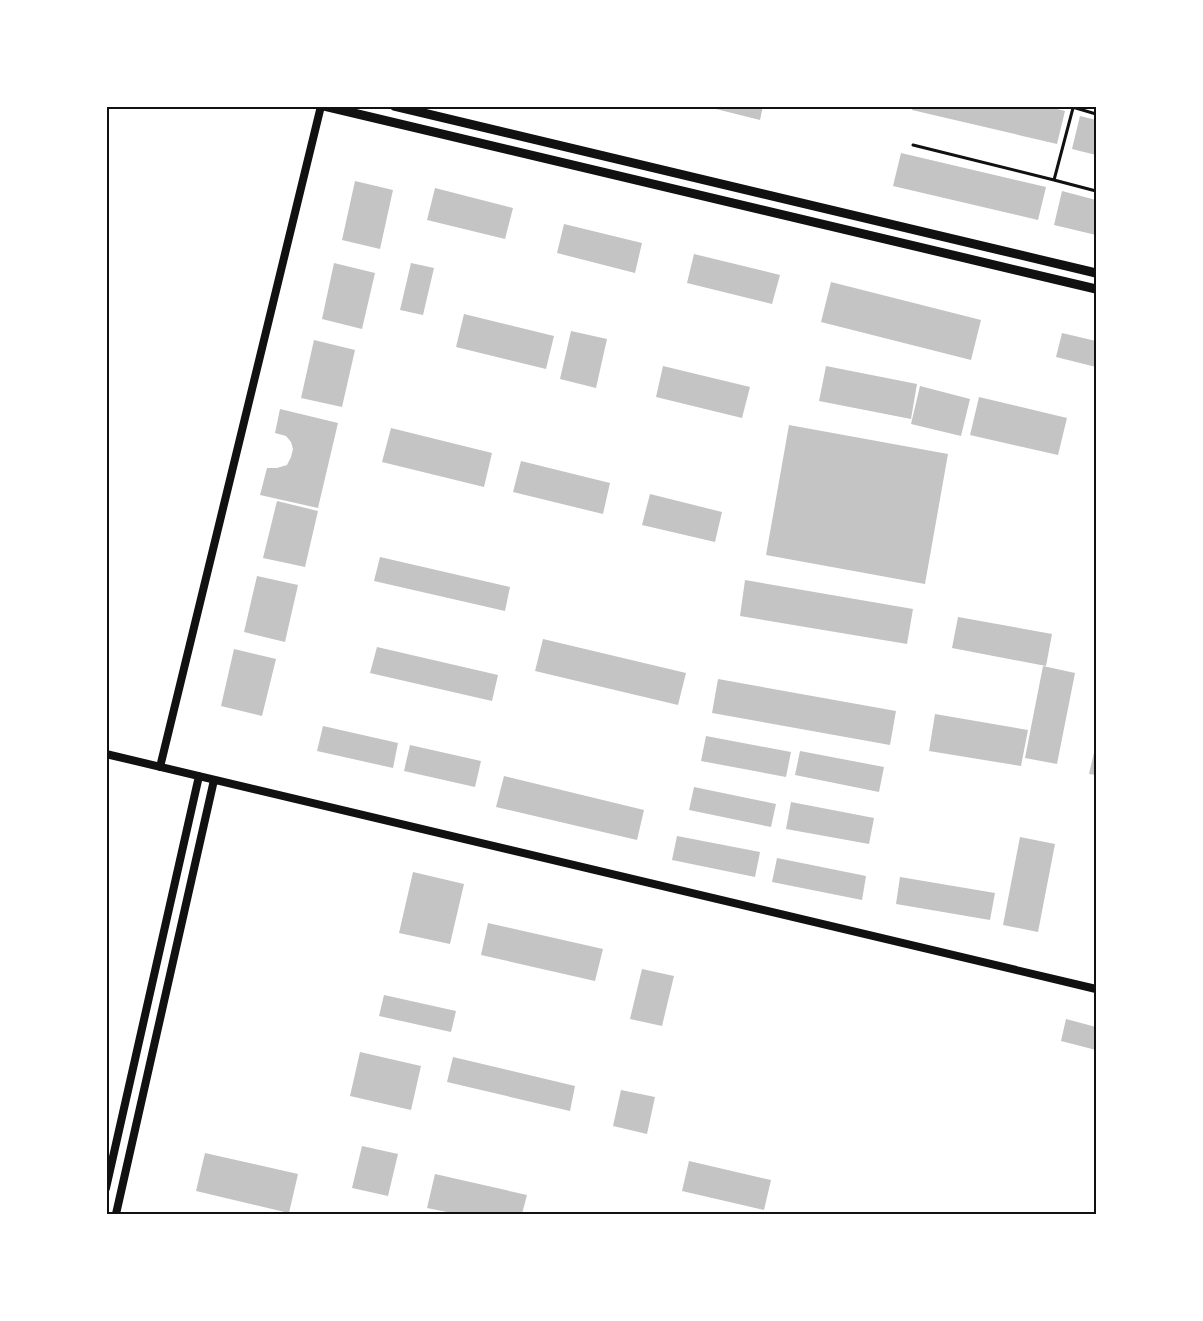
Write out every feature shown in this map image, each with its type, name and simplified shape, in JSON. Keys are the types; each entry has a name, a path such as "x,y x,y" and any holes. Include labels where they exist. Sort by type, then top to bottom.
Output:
{"main road":[{"path":"322,106 1096,289"},
{"path":"394,106 1096,273"}],"street":[{"path":"160,767 322,106"},
{"path":"106,754 1096,989"},
{"path":"106,1188 199,776"},
{"path":"116,1215 214,780"}],"lane":[{"path":"1054,180 1071,107 1096,114"},
{"path":"913,145 1096,191"}],"building":[{"path":"704,106 763,106 760,120"},
{"path":"913,106 1045,106 1065,111 1057,144 912,110"},
{"path":"1080,116 1096,120 1096,155 1072,149"},
{"path":"901,153 1046,187 1038,220 893,186"},
{"path":"355,181 393,190 380,249 342,240"},
{"path":"435,188 513,208 505,239 427,220"},
{"path":"1062,191 1096,200 1096,235 1054,225"},
{"path":"564,224 642,243 635,273 557,253"},
{"path":"694,254 780,275 772,304 687,283"},
{"path":"334,263 375,273 362,329 322,319"},
{"path":"411,263 434,268 423,315 400,310"},
{"path":"831,282 981,320 971,360 821,322"},
{"path":"464,314 554,336 546,369 456,347"},
{"path":"571,331 607,339 596,388 560,379"},
{"path":"1062,333 1096,341 1096,367 1056,357"},
{"path":"314,340 355,350 342,407 301,398"},
{"path":"663,366 750,387 742,418 656,397"},
{"path":"826,366 917,384 911,419 819,401"},
{"path":"920,386 970,399 961,436 911,424"},
{"path":"979,397 1067,418 1058,455 970,435"},
{"path":"280,409 338,423 318,508 260,495 267,468 287,465 293,449 286,436 275,433"},
{"path":"789,425 948,454 925,584 766,555"},
{"path":"391,428 492,453 484,487 382,462"},
{"path":"521,461 610,483 603,514 513,492"},
{"path":"650,494 722,512 715,542 642,525"},
{"path":"277,501 318,511 305,567 263,558"},
{"path":"380,557 510,587 505,611 374,581"},
{"path":"257,576 298,585 285,642 244,632"},
{"path":"745,580 913,609 907,644 740,616"},
{"path":"958,617 1052,634 1046,666 952,648"},
{"path":"543,639 686,673 678,705 535,671"},
{"path":"377,647 498,675 492,701 370,673"},
{"path":"234,649 276,659 262,716 221,706"},
{"path":"1043,666 1075,673 1057,764 1025,758"},
{"path":"718,679 896,711 890,745 712,713"},
{"path":"935,714 1028,730 1021,766 929,751"},
{"path":"323,726 398,743 393,768 317,751"},
{"path":"706,736 791,752 786,777 701,761"},
{"path":"1096,744 1096,775 1089,774"},
{"path":"410,745 481,761 475,787 404,771"},
{"path":"800,751 884,767 879,792 795,775"},
{"path":"504,776 644,810 637,840 496,807"},
{"path":"694,787 776,804 771,827 689,810"},
{"path":"791,802 874,818 869,844 786,829"},
{"path":"677,836 760,852 755,877 672,860"},
{"path":"1020,837 1055,844 1038,932 1003,925"},
{"path":"777,858 866,876 862,900 772,882"},
{"path":"413,872 464,884 450,944 399,933"},
{"path":"900,877 995,893 990,920 896,904"},
{"path":"488,923 603,949 595,981 481,955"},
{"path":"642,969 674,976 662,1026 630,1019"},
{"path":"384,995 456,1011 451,1032 379,1016"},
{"path":"1066,1019 1096,1027 1096,1050 1061,1041"},
{"path":"360,1052 421,1066 411,1110 350,1096"},
{"path":"453,1057 575,1086 570,1111 447,1082"},
{"path":"621,1090 655,1097 647,1134 613,1126"},
{"path":"362,1146 398,1154 388,1196 352,1188"},
{"path":"205,1153 298,1174 289,1213 196,1191"},
{"path":"689,1161 771,1180 764,1210 682,1191"},
{"path":"435,1174 527,1195 522,1214 457,1214 427,1208"}]}
